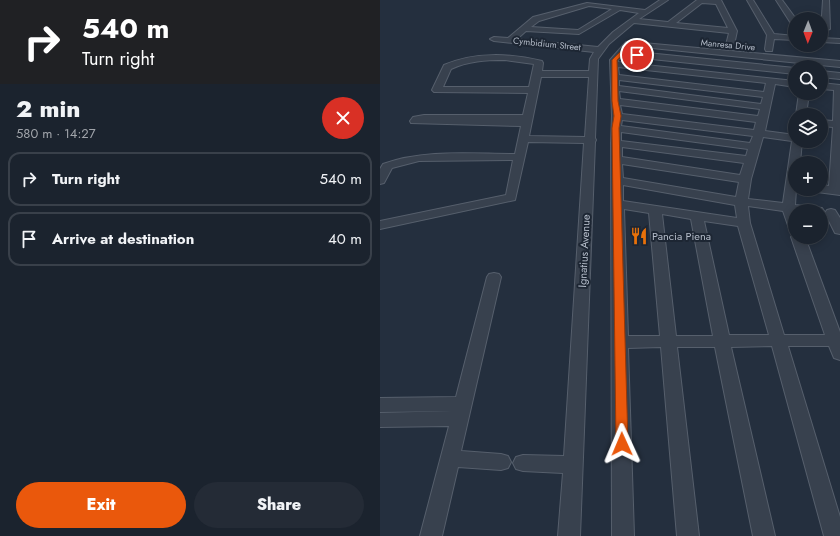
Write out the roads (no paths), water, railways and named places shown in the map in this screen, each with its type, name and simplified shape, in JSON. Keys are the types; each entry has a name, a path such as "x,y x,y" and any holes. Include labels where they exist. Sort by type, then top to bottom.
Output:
{"street":[{"path":"647,0 663,1"},
{"path":"750,0 772,36 769,49"},
{"path":"779,0 788,13"},
{"path":"825,12 826,0"},
{"name":"Ignatius Avenue","path":"569,536 591,140 594,60 600,50 615,34 663,1"},
{"path":"669,25 700,2 719,1 733,31 730,45"},
{"path":"511,40 536,19 594,4 646,12"},
{"path":"536,19 565,20 594,4"},
{"path":"524,28 579,32 619,8"},
{"path":"633,22 733,31"},
{"name":"Manresa Drive","path":"615,34 840,56"},
{"path":"772,36 788,37"},
{"name":"Cymbidium Street","path":"494,39 600,50"},
{"path":"828,40 840,41"},
{"path":"623,536 622,385 619,342 616,77 629,44 788,62"},
{"path":"534,88 437,90 447,67 451,64 462,60 481,58 539,69 593,74"},
{"path":"450,85 455,68 451,64"},
{"path":"828,64 840,64"},
{"path":"380,225 509,198 539,69"},
{"path":"616,77 788,71"},
{"path":"828,75 840,76"},
{"path":"616,77 771,81 788,83"},
{"path":"616,77 768,95"},
{"path":"616,77 765,107"},
{"path":"616,77 762,120"},
{"path":"771,81 759,134 754,146 745,179 741,202 744,223 834,536"},
{"path":"438,85 534,88"},
{"path":"828,89 839,94 840,111 837,191"},
{"path":"424,118 527,120 415,121 416,119 424,118"},
{"path":"616,122 788,137"},
{"path":"616,122 754,146"},
{"path":"828,124 839,125"},
{"path":"523,139 591,140"},
{"path":"616,143 750,160"},
{"path":"380,181 387,166 398,162 418,164 518,160"},
{"path":"617,160 745,179"},
{"path":"617,181 741,202 788,208"},
{"path":"380,219 512,188"},
{"path":"617,204 744,223"},
{"path":"655,209 688,536"},
{"path":"831,212 840,230"},
{"path":"698,216 722,341 764,536"},
{"path":"801,244 837,340 840,354"},
{"path":"431,536 494,277"},
{"path":"619,342 837,340"},
{"path":"380,405 462,411"},
{"path":"380,420 462,411"},
{"path":"450,458 501,462"},
{"path":"523,463 572,465"}],"place":[{"name":"Pancia Piena","path":"639,236"}]}
